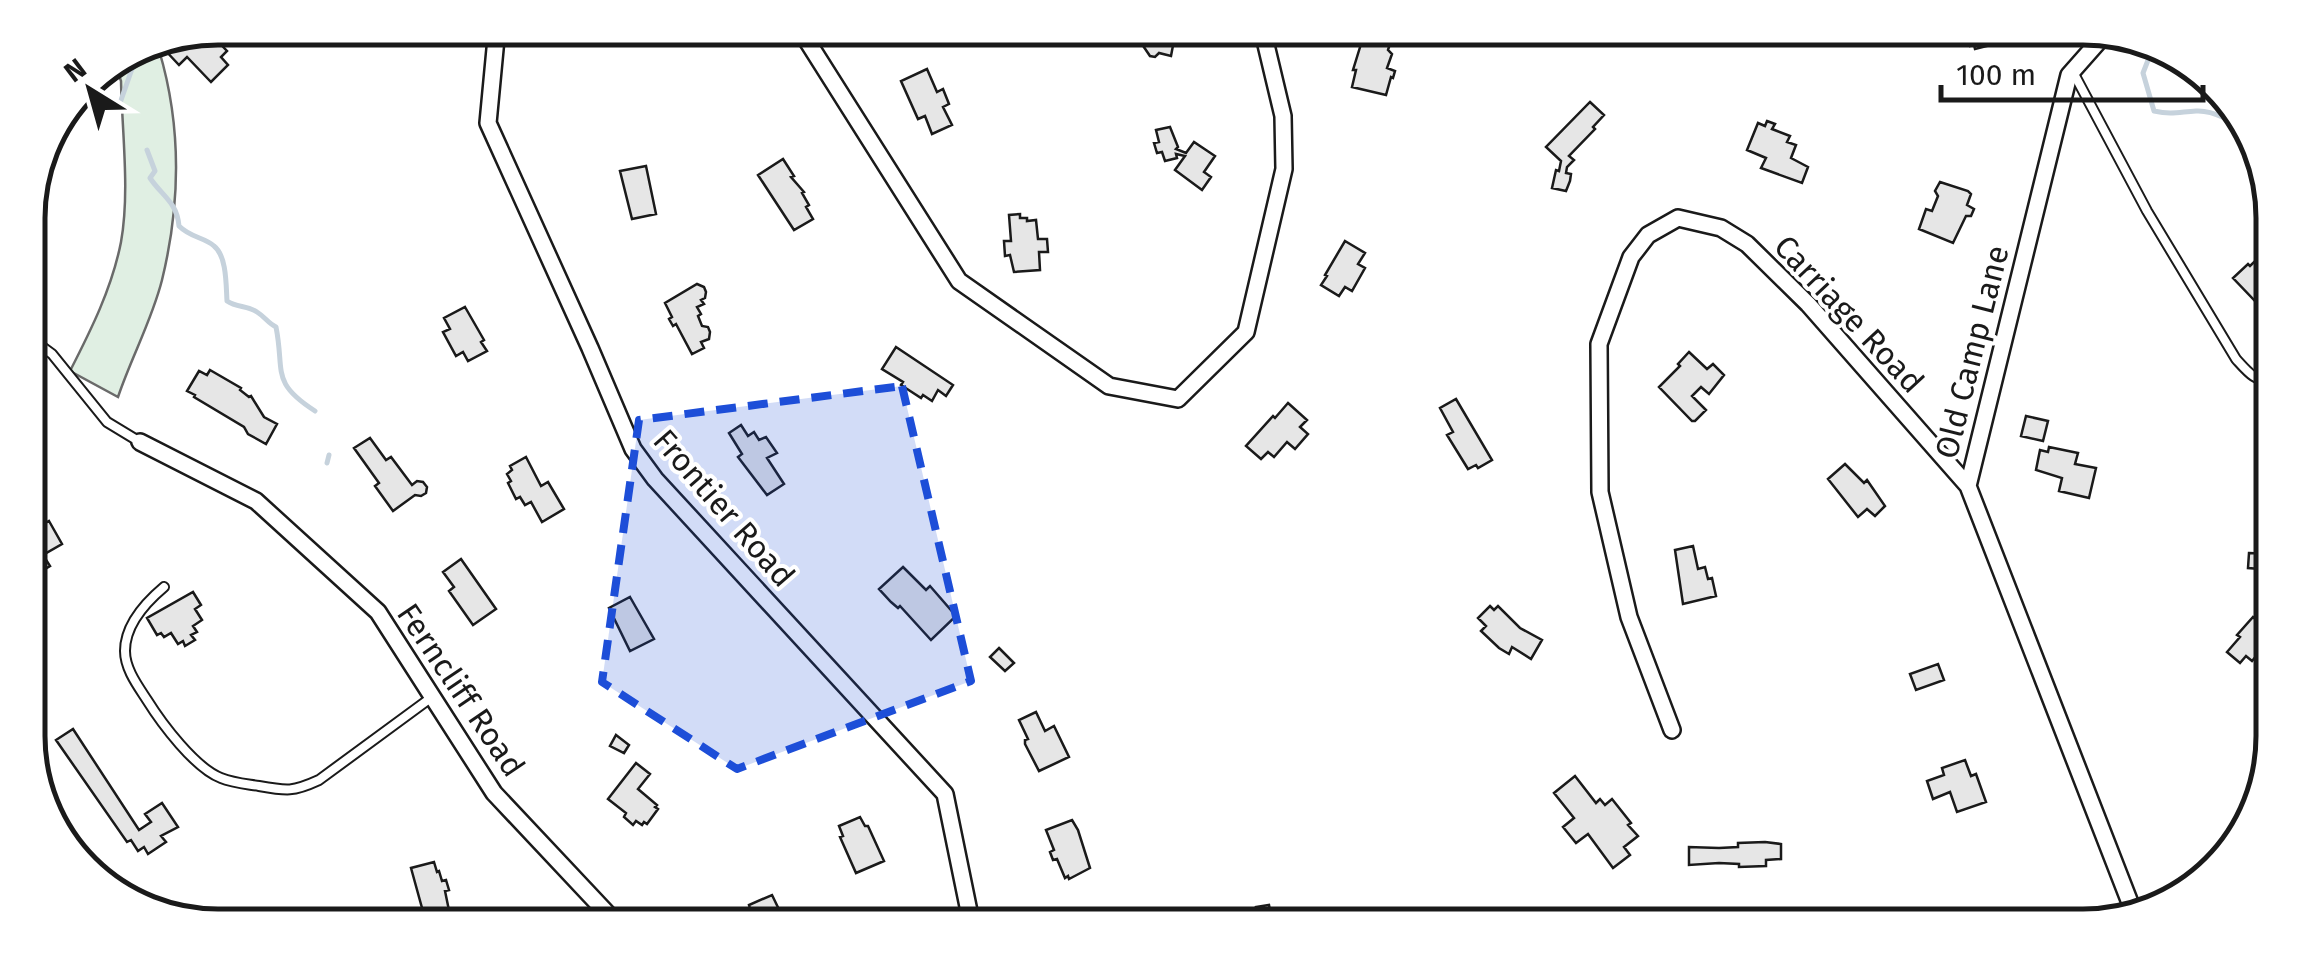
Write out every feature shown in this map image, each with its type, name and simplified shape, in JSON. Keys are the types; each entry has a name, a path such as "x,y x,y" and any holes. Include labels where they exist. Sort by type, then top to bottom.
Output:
{"street":[{"name":"Frontier Road","path":"495,45 488,123 633,449 656,479 944,794 968,909"},
{"path":"810,45 959,281 1109,386 1178,398 1246,332 1284,169 1283,116 1266,45"},
{"name":"Old Camp Lane","path":"2094,45 2068,74 1968,486 2130,902"},
{"name":"Carriage Road","path":"1672,730 1630,617 1600,492 1599,344 1631,257 1648,236 1678,218 1721,228 1747,244 1808,304 1968,486"},
{"name":"Ferncliff Road","path":"140,442 256,501 378,612 494,793 603,909"}],"lane":[{"path":"2072,70 2147,211 2236,359 2256,378"},
{"path":"45,349 107,422 140,442"},
{"path":"164,586 150,598 133,623 126,639 127,663 165,729 224,780 298,790 319,780 432,696"}],"highlighted area":[{"path":"902,386 971,681 737,769 602,682 639,420"}],"green space":[{"path":"160,55 172,107 176,165 173,222 158,295 118,397 70,371 106,292 121,242 125,162 122,74"}],"building":[{"path":"218,45 227,51 221,57 228,65 211,82 187,57 179,65 168,53"},
{"path":"1143,45 1173,45 1171,56 1150,56"},
{"path":"1361,45 1390,45 1392,54 1387,68 1395,71 1386,95 1352,87"},
{"path":"927,69 937,92 943,89 949,104 943,107 952,125 932,134 925,116 918,119 901,81"},
{"path":"1590,102 1604,115 1569,156 1574,160 1567,167 1566,173 1571,174 1566,191 1552,188 1561,161 1546,147"},
{"path":"1767,121 1775,124 1772,129 1790,136 1787,142 1796,145 1791,158 1808,167 1802,183 1761,168 1766,158 1747,150 1758,123 1765,126"},
{"path":"1170,127 1176,149 1186,153 1194,142 1215,156 1204,172 1211,177 1202,190 1175,170 1185,156 1176,154 1177,158 1165,161 1162,152 1157,153 1156,130"},
{"path":"783,159 804,192 813,219 794,230 758,175"},
{"path":"646,166 656,214 632,219 620,171"},
{"path":"1940,182 1971,194 1967,205 1974,209 1971,216 1966,216 1953,243 1919,229 1926,209 1932,211"},
{"path":"1020,214 1027,221 1036,220 1038,239 1047,239 1048,252 1039,252 1040,270 1014,272 1010,255 1005,256 1004,241 1011,241 1009,215"},
{"path":"1345,241 1365,253 1358,264 1365,268 1352,291 1345,287 1339,296 1321,285"},
{"path":"2256,260 2255,301 2233,278"},
{"path":"697,284 706,292 701,300 704,304 697,307 701,314 698,316 710,332 709,339 701,342 704,348 692,354 676,324 673,326 669,319 672,317 665,303"},
{"path":"465,307 487,351 468,361 463,352 456,356 443,332 450,329 444,318"},
{"path":"896,347 953,385 946,396 938,390 932,401 923,395 921,398 882,369"},
{"path":"1689,352 1707,369 1713,364 1724,375 1709,394 1701,387 1692,396 1706,410 1695,421 1659,387"},
{"path":"210,370 251,396 264,417 277,424 266,444 187,391 199,371 207,375"},
{"path":"1456,399 1492,460 1478,468 1476,465 1468,469 1447,435 1453,432 1440,408"},
{"path":"1288,403 1307,420 1300,427 1308,434 1295,449 1287,442 1274,457 1268,452 1261,459 1246,446"},
{"path":"2026,416 2048,421 2043,441 2021,436"},
{"path":"741,425 748,436 754,432 759,440 766,437 777,453 767,458 784,484 767,495 738,457 742,454 729,433"},
{"path":"370,438 412,485 423,482 426,493 415,495 393,511 354,448"},
{"path":"2049,447 2078,453 2075,464 2096,468 2089,498 2059,491 2062,478 2036,470 2040,450 2048,452"},
{"path":"526,457 541,486 548,482 564,509 542,522 531,502 525,505 520,497 516,499 508,483 510,466"},
{"path":"1845,464 1864,483 1867,480 1885,506 1875,516 1867,509 1858,517 1828,479"},
{"path":"49,521 62,544 45,554 45,523"},
{"path":"1693,546 1698,569 1705,567 1716,596 1683,604 1675,550"},
{"path":"2249,553 2256,553 2256,569 2248,568"},
{"path":"461,559 496,609 473,625 449,591 454,587 443,572"},
{"path":"903,567 926,590 930,586 956,616 931,640 879,589"},
{"path":"193,592 201,605 195,609 202,620 193,626 197,632 191,635 195,640 185,646 183,641 178,644 171,633 157,635 147,618"},
{"path":"630,597 654,639 630,651 609,608"},
{"path":"1490,606 1494,610 1498,606 1520,628 1542,640 1531,659 1512,647 1509,654 1481,631 1486,626 1478,618"},
{"path":"2253,617 2256,620 2256,656 2252,661 2246,656 2240,663 2227,652 2240,637 2237,635"},
{"path":"999,648 1014,663 1005,671 990,657"},
{"path":"1938,664 1944,680 1916,690 1910,674"},
{"path":"1036,712 1045,731 1054,726 1069,757 1039,771 1025,744 1028,739 1019,720"},
{"path":"73,729 139,830 151,822 145,814 162,803 178,827 161,836 166,842 148,854 144,847 138,851 131,840 127,842 56,740"},
{"path":"616,735 629,745 624,753 610,746"},
{"path":"1965,760 1971,776 1976,774 1986,802 1957,812 1950,792 1933,799 1927,781 1944,775 1942,768"},
{"path":"636,763 650,774 638,789 658,809 642,825 636,821 633,825 624,817 626,813 608,799"},
{"path":"1575,776 1596,803 1600,799 1605,805 1612,799 1638,836 1624,847 1630,855 1613,868 1588,834 1576,843 1563,827 1574,818 1554,793"},
{"path":"860,817 884,861 856,873 839,826"},
{"path":"1072,820 1090,868 1069,879 1057,859 1053,860 1050,852 1054,850 1046,830"},
{"path":"1738,843 1781,844 1781,859 1766,860 1766,866 1689,865 1689,847 1738,847"},
{"path":"434,862 442,881 446,880 449,909 422,909 411,868"},
{"path":"772,895 779,909 750,909 749,905"}],"waterway":[{"path":"2149,58 2143,73 2154,111 2210,112 2224,118"},
{"path":"120,103 132,69"},
{"path":"147,150 155,171 150,178 172,205 179,226 218,251 225,272 227,301 253,310 276,327 285,384 315,411"},
{"path":"327,463 329,455"}]}
